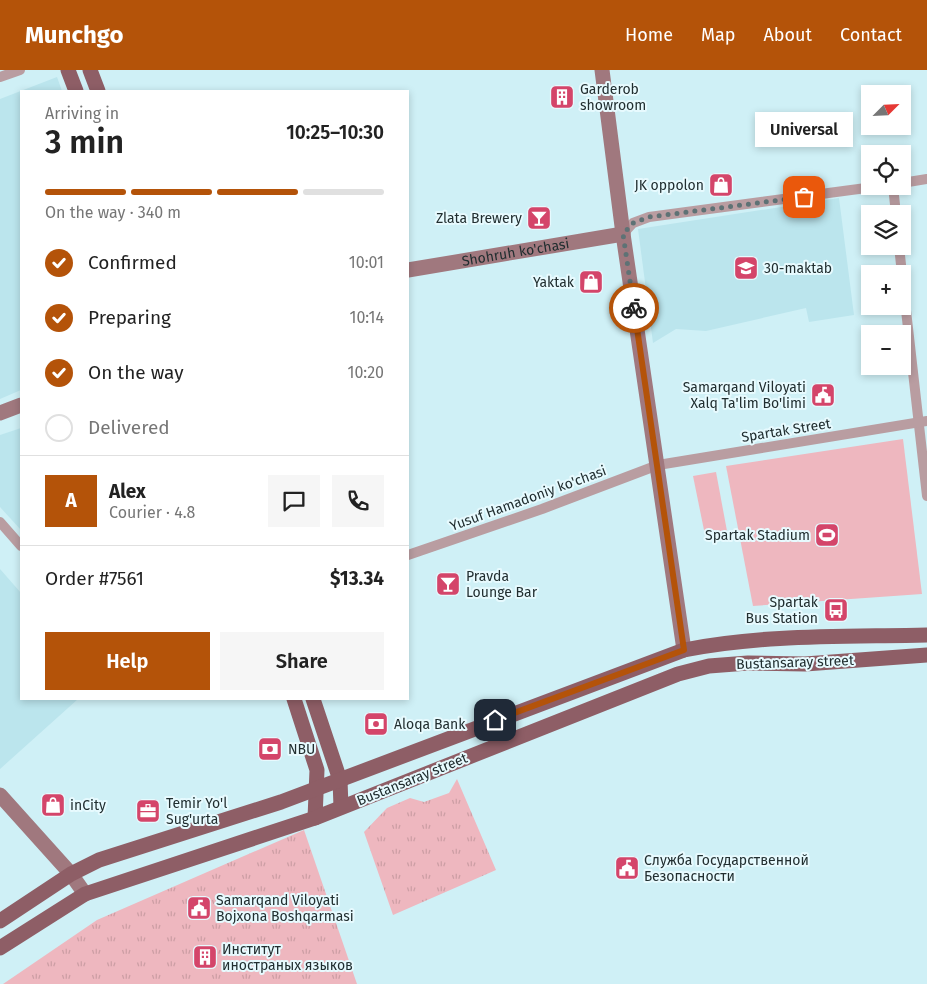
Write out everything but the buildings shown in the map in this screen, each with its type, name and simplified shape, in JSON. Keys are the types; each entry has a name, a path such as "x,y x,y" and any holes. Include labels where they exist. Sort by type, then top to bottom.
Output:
{"main road":[{"path":"68,70 76,90"},
{"path":"90,70 98,90"},
{"path":"602,70 623,234 684,650"},
{"name":"Shohruh ko'chasi","path":"409,270 623,234"},
{"path":"0,413 20,405"},
{"name":"Bustansaray street","path":"0,921 71,874 99,860 316,789 684,650 712,644 778,639 927,635"},
{"name":"Bustansaray street","path":"0,948 85,894 315,818 678,674 709,666 748,663 805,664 927,655"},
{"path":"294,700 317,770 315,818"},
{"path":"312,700 340,780 341,808"},
{"path":"0,795 71,874 85,894"}],"street":[{"path":"0,77 20,70"},
{"path":"911,182 927,179"},
{"path":"623,234 633,223 649,217 861,189"},
{"path":"908,315 923,421 927,496"},
{"name":"Spartak Street","path":"658,465 923,421"},
{"name":"Yusuf Hamadoniy ko'chasi","path":"409,555 542,509 658,465"},
{"path":"0,522 20,545"}],"shaded area":[{"path":"57,77 62,90 23,90"},
{"path":"20,91 20,390 0,399 0,99"},
{"name":"30-maktab","path":"839,198 854,315 809,322 806,308 706,331 676,329 653,343 638,229"},
{"path":"20,428 20,529 0,507 0,435"},
{"path":"0,569 20,592 20,700 77,700 0,769"}],"green space":[{"name":"Spartak Stadium","path":"903,439 922,594 753,606 726,466"},
{"path":"716,472 727,531 705,535 693,476"},
{"path":"457,779 496,870 393,915 364,832 387,808 410,798 424,802 449,793"},
{"path":"304,830 357,984 3,984 97,920"}],"way so far":[{"path":"634,308 623,234 633,223 649,217 804,197"}],"place":[{"name":"Garderob showroom","path":"562,97"},
{"name":"JK oppolon","path":"721,185"},
{"name":"Universal","path":"804,197"},
{"name":"Zlata Brewery","path":"539,218"},
{"name":"30-maktab","path":"746,268"},
{"name":"Yaktak","path":"591,282"},
{"name":"Samarqand Viloyati Xalq Ta'lim Bo'limi","path":"823,395"},
{"name":"Spartak Stadium","path":"827,535"},
{"name":"Pravda Lounge Bar","path":"448,584"},
{"name":"Spartak Bus Station","path":"836,610"},
{"name":"Aloqa Bank","path":"376,724"},
{"name":"NBU","path":"270,749"},
{"name":"inCity","path":"53,805"},
{"name":"Temir Yo'l Sug'urta","path":"148,811"},
{"name":"Служба Государственной Безопасности","path":"627,868"},
{"name":"Samarqand Viloyati Bojxona Boshqarmasi","path":"199,908"},
{"name":"Институт иностраных языков","path":"205,957"}],"route":[{"path":"495,720 684,650 634,308"}]}
